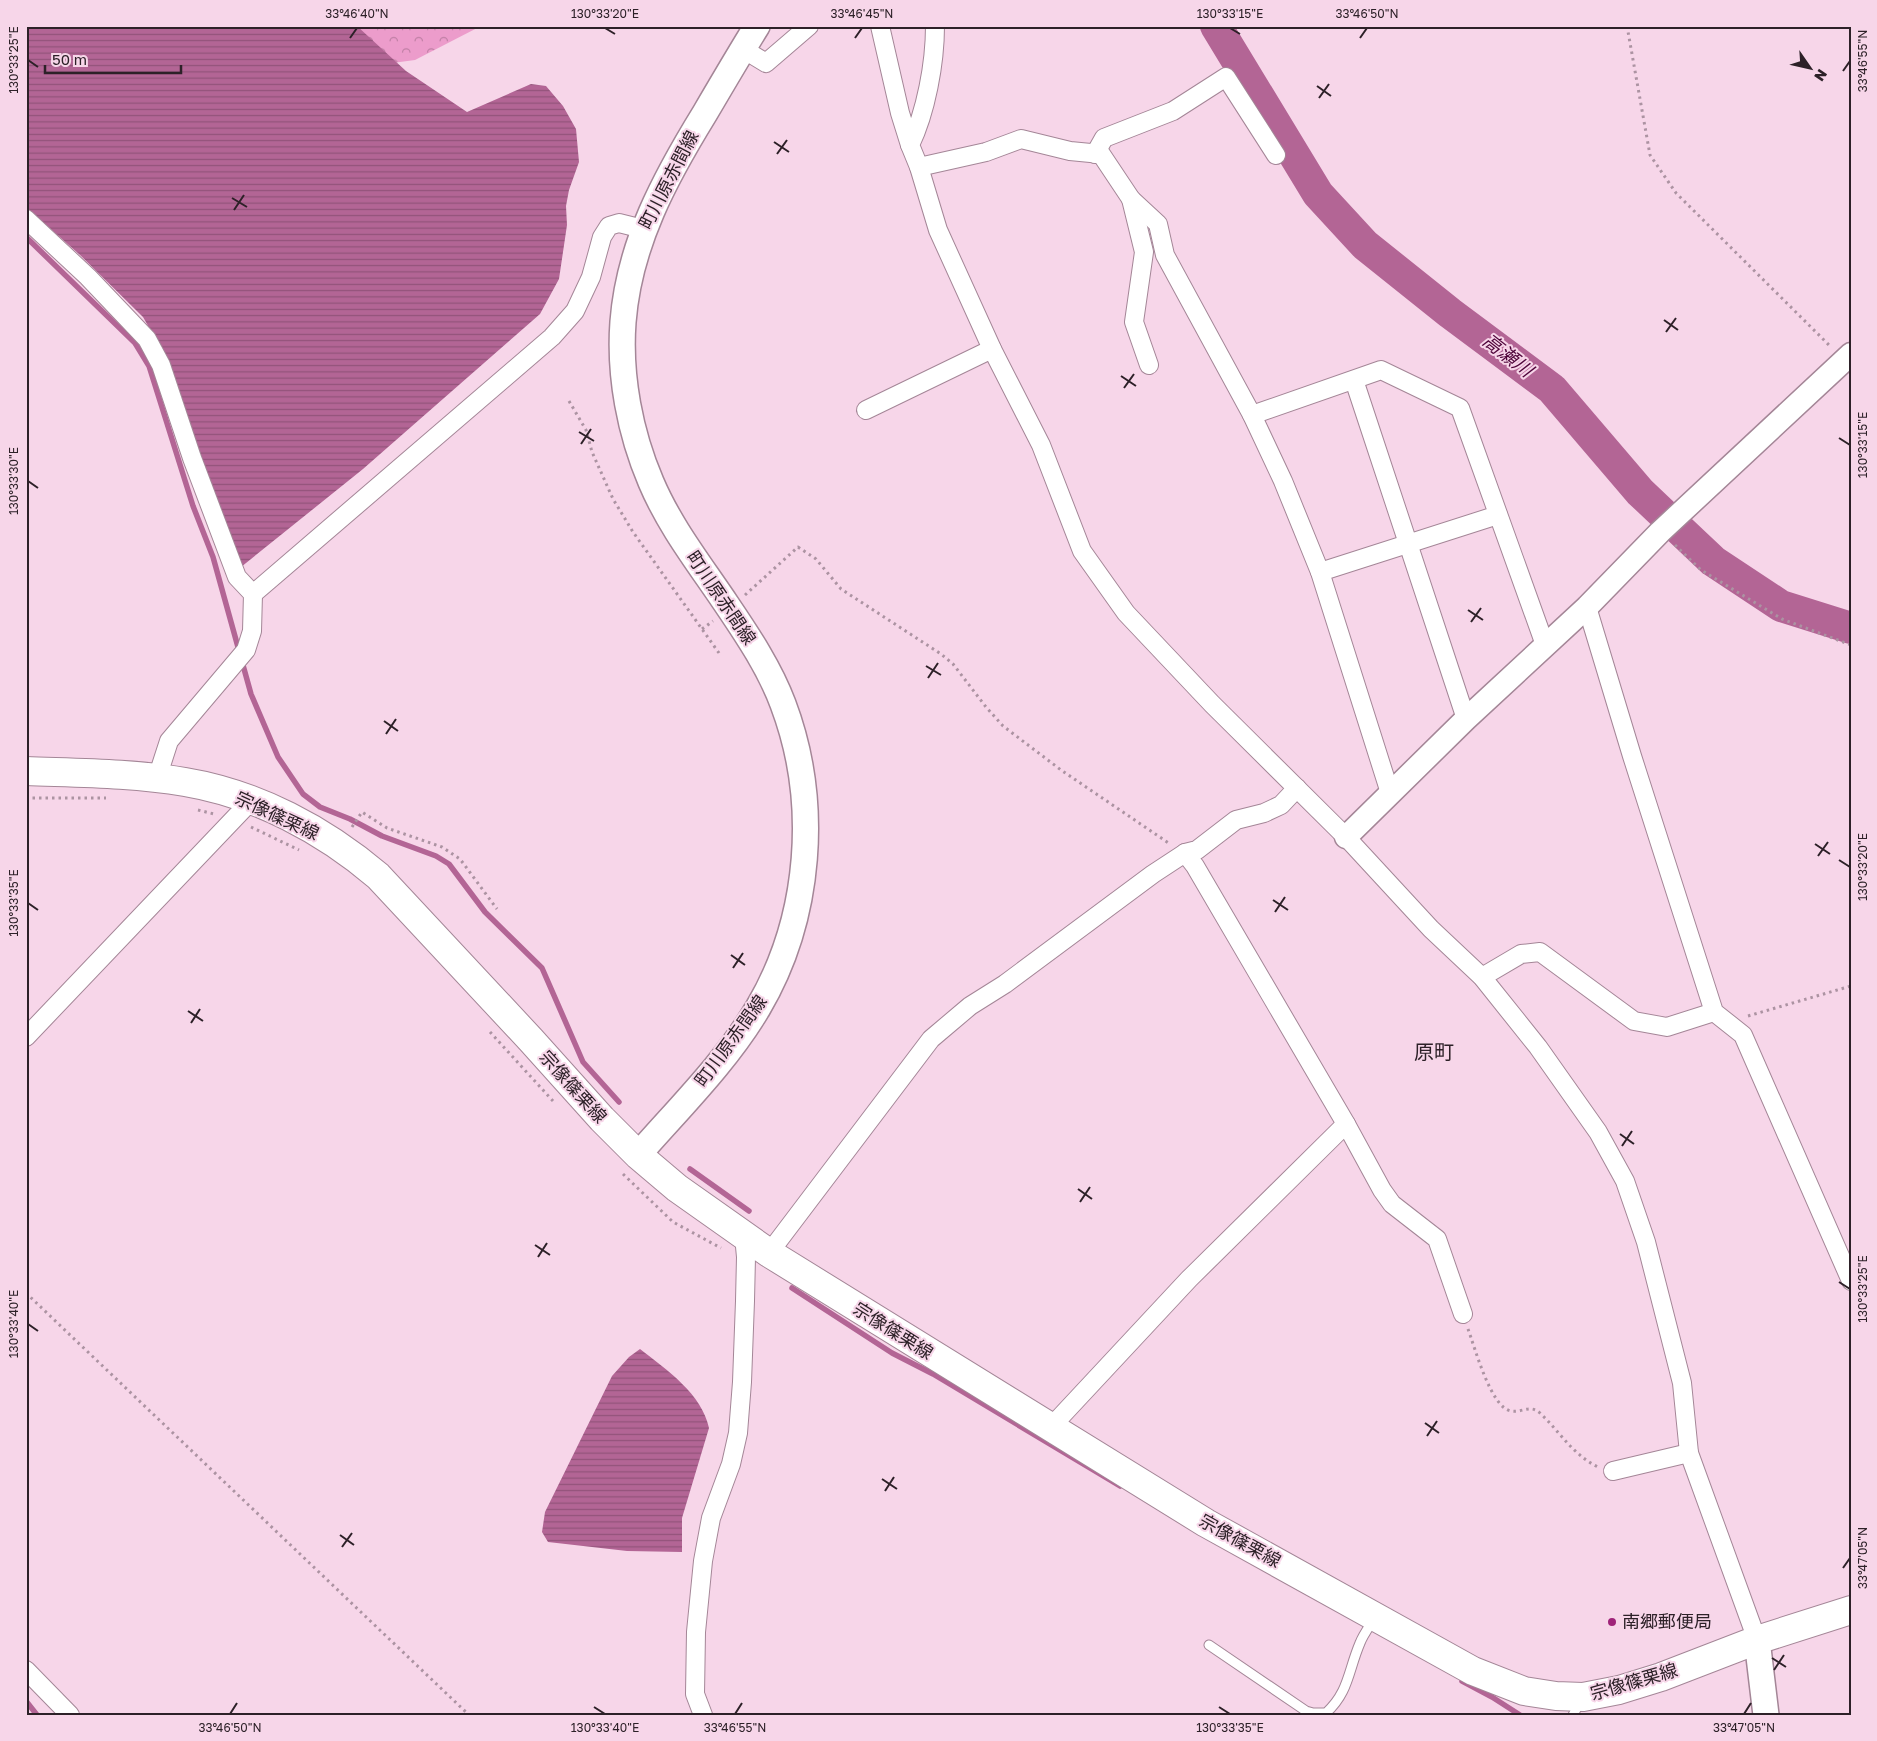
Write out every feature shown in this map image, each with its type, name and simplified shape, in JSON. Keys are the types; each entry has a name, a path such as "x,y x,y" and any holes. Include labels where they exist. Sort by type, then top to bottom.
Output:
{"main road":[{"name":"町川原赤間線","path":"628,1162 713,1069 756,1012 786,948 806,848 802,779 783,704 768,672 730,608 686,546 651,482 636,440 628,407 625,382 623,323 628,291 643,229 670,173 757,26"},
{"name":"宗像篠栗線","path":"26,771 157,778 215,788 251,801 311,828 366,866 399,897 602,1119 628,1162 676,1188 753,1249 1206,1522 1473,1671 1524,1691 1556,1696 1578,1706 1619,1690 1661,1677 1757,1640 1851,1610"},
{"path":"1757,1640 1766,1715"}],"street":[{"path":"743,49 766,63 809,26"},
{"path":"880,26 900,113 938,230 992,349 1041,445 1082,551 1126,613 1212,704 1346,837 1431,929 1482,977 1549,1062 1598,1132 1625,1181 1646,1242 1682,1383 1689,1454 1757,1640"},
{"path":"910,145 919,127 935,52 935,26"},
{"path":"1095,154 1104,138 1173,112 1226,77 1276,155"},
{"path":"919,168 986,152 1021,139 1070,151 1101,154 1130,199 1158,224 1165,255 1252,414 1284,482 1320,572 1390,793"},
{"path":"1130,199 1144,252 1134,322 1149,365"},
{"path":"26,219 88,277 147,339 160,365 236,576 252,594 252,631 246,650 169,741 157,778"},
{"path":"252,594 552,337 575,311 591,278 602,237 609,226 619,223 643,229"},
{"path":"866,410 992,349"},
{"path":"1346,837 1466,719 1587,607 1660,532 1848,357"},
{"path":"1252,414 1381,370 1460,408 1545,645"},
{"path":"1354,380 1466,719"},
{"path":"1320,572 1498,515"},
{"path":"1587,607 1632,756 1714,1012 1744,1034 1851,1281"},
{"path":"703,1715 695,1694 696,1632 702,1561 711,1518 731,1464 738,1433 753,1249 931,1040 970,1006 1005,984 1153,874 1185,854 1197,850 1236,820 1281,805 1297,788"},
{"path":"26,1037 251,801"},
{"path":"1185,854 1195,866 1346,1124 1382,1190 1392,1204 1437,1239 1463,1314"},
{"path":"1482,977 1521,954 1540,952 1634,1021 1667,1027 1714,1012"},
{"path":"1051,1427 1189,1280 1346,1124"},
{"path":"1613,1471 1689,1454"},
{"path":"26,1670 70,1715"}],"lane":[{"path":"1209,1645 1306,1711 1326,1714 1344,1691 1360,1642 1376,1617"}],"path":[{"path":"1627,26 1650,154 1676,193 1848,357"},
{"path":"570,401 586,430 592,452 613,499 644,547 719,653"},
{"path":"1660,532 1701,570 1746,598 1782,619 1851,645"},
{"path":"730,608 798,547 816,559 841,589 941,654 953,664 1003,726 1061,770 1185,854"},
{"path":"26,798 116,798"},
{"path":"192,808 251,827 303,852"},
{"path":"339,847 362,812 387,828 442,847 460,859 497,909"},
{"path":"1730,1024 1749,1016 1851,986"},
{"path":"484,1026 556,1105"},
{"path":"628,1162 646,1198 673,1222 718,1247 753,1249"},
{"path":"26,1293 469,1715"},
{"path":"1463,1314 1491,1391 1500,1406 1512,1412 1528,1408 1537,1410 1574,1452 1598,1467 1613,1471"}],"green space":[{"path":"299,26 481,26 415,60 385,64"}],"shaded area":[{"path":"26,26 357,26 406,71 467,112 531,84 546,86 563,106 576,129 579,162 569,190 566,206 567,225 559,279 540,314 363,469 241,567 159,345 143,317 80,255 26,207"},
{"path":"640,1349 672,1374 691,1394 699,1404 709,1428 682,1518 682,1552 627,1551 548,1542 542,1532 545,1512 612,1376 629,1357"}],"waterway":[{"name":"高瀬川","path":"1216,26 1318,194 1365,245 1450,313 1552,389 1640,492 1713,561 1781,606 1851,628"},
{"path":"26,237 135,343 149,366 193,506 213,557 251,694 278,757 303,794 320,807 350,819 382,836 436,856 449,864 485,912 542,968 583,1062 619,1102"},
{"path":"690,1169 749,1211"},
{"path":"792,1288 892,1353 933,1374 1120,1486"},
{"path":"1462,1681 1520,1715"},
{"path":"26,1701 37,1715"}],"place":[{"name":"南郷郵便局","path":"1612,1622"}],"district":[{"name":"原町","path":"1434,1052"}]}
